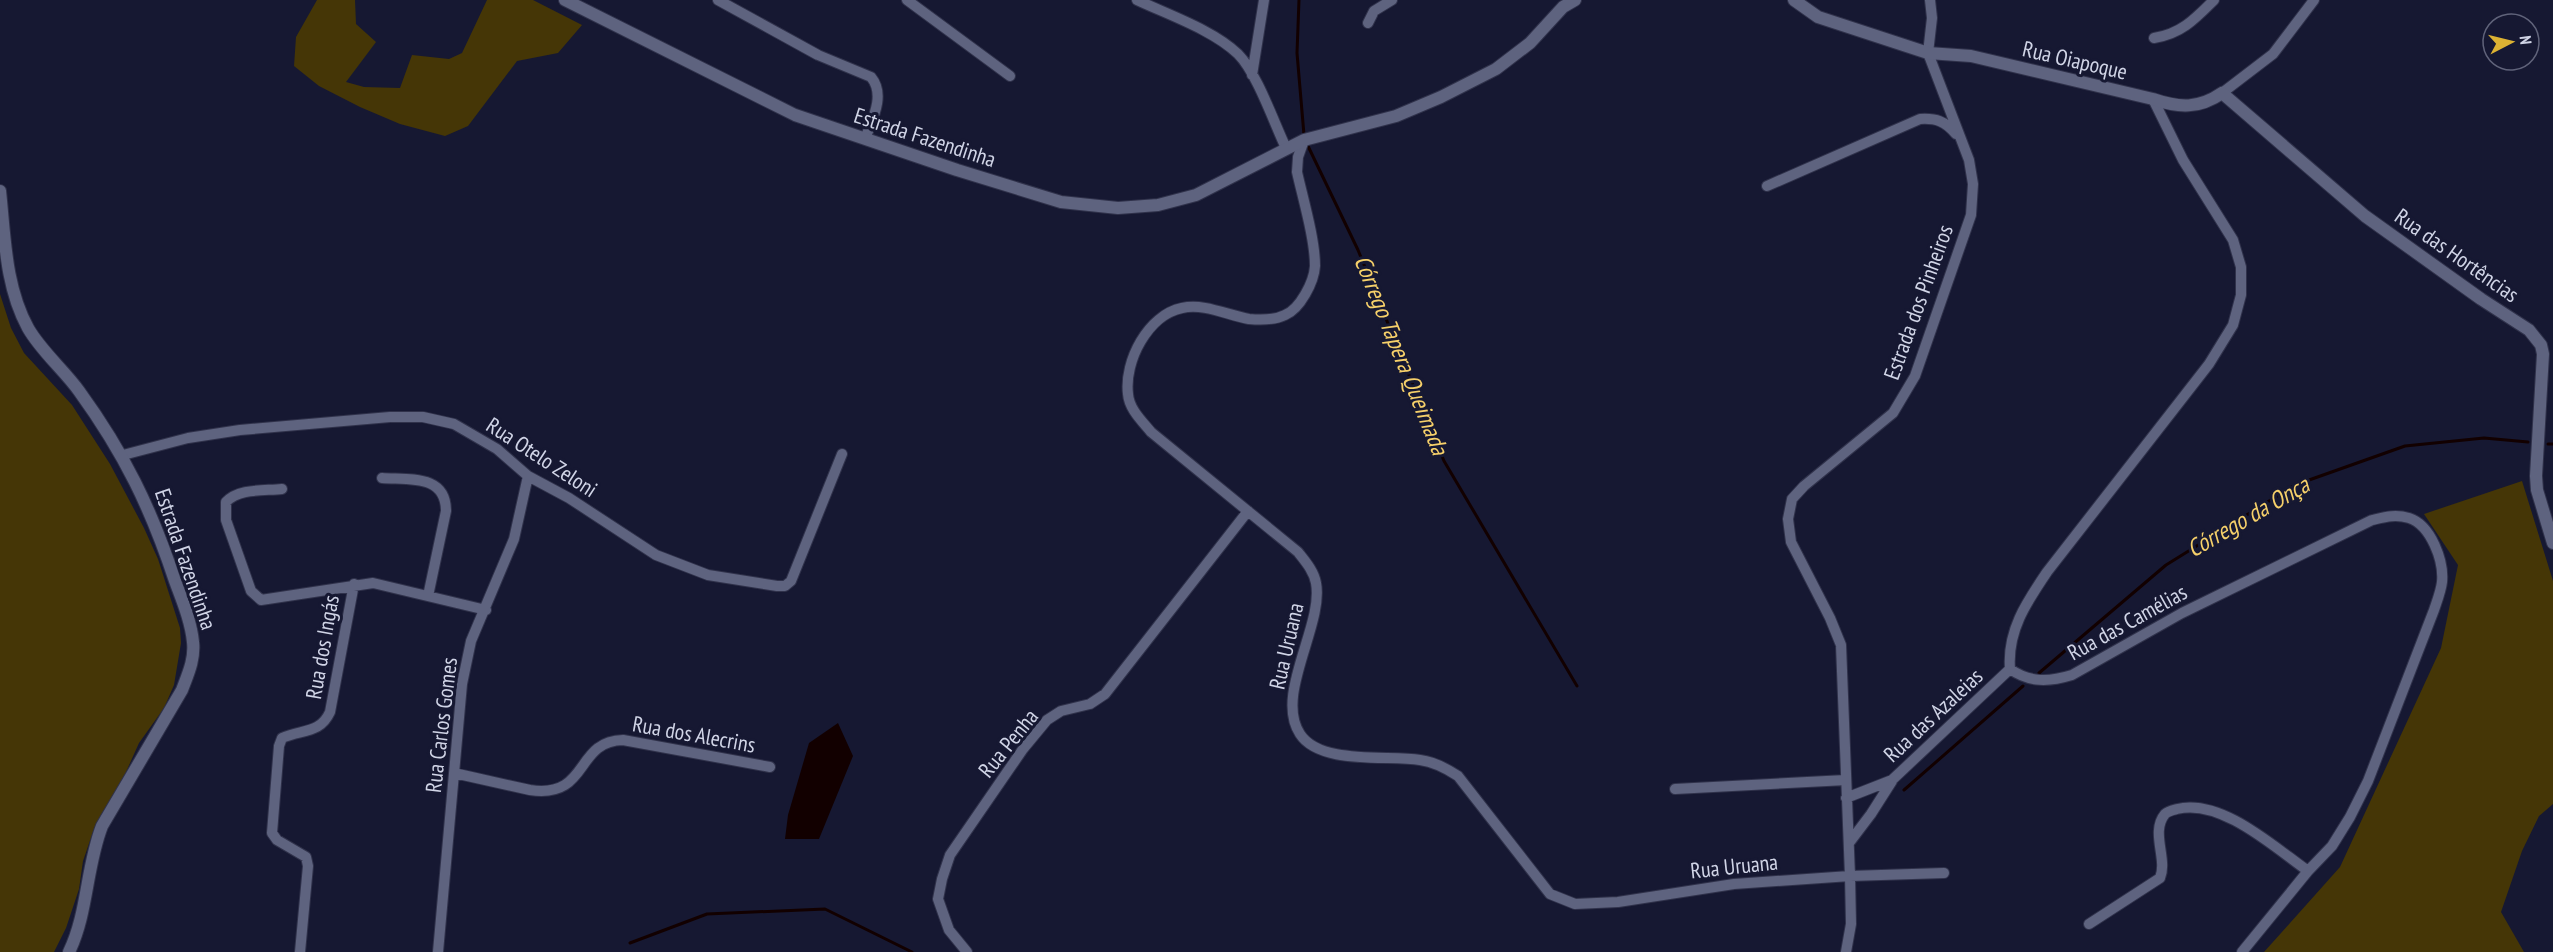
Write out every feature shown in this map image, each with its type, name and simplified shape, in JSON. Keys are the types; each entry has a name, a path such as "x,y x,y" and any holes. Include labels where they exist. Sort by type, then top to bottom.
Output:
{"street":[{"name":"Estrada Fazendinha","path":"565,0 795,115 1061,202 1118,208 1158,206 1196,195 1308,139 1396,116 1442,97 1496,69 1530,43 1563,7 1575,0"},
{"path":"718,0 818,55 871,77 878,92 875,111 865,139"},
{"path":"907,0 1010,76"},
{"path":"1137,0 1221,40 1239,56 1252,75 1286,148"},
{"path":"1252,75 1264,0"},
{"path":"1368,23 1374,11 1392,0"},
{"name":"Rua Oiapoque","path":"1794,0 1818,17 1928,53 1971,56 2154,99 2173,106 2192,106 2209,102 2222,93 2273,54 2314,0"},
{"path":"1928,53 1932,18 1930,0"},
{"path":"2154,38 2170,36 2181,30 2214,0"},
{"name":"Estrada dos Pinheiros","path":"1846,952 1851,924 1841,645 1830,618 1791,542 1788,519 1792,499 1804,486 1893,413 1915,376 1971,215 1973,184 1969,160 1928,53"},
{"name":"Rua das Hortências","path":"2222,93 2365,216 2536,337 2543,354 2537,490 2553,543"},
{"path":"2010,669 2009,655 2013,630 2024,605 2047,572 2209,364 2233,325 2241,295 2241,267 2233,240 2183,160 2154,99"},
{"path":"1767,186 1920,119 1933,118 1943,121 1960,139"},
{"name":"Rua Uruana","path":"1308,139 1298,158 1297,172 1315,267 1310,285 1299,303 1287,315 1271,319 1251,319 1202,308 1185,307 1167,312 1154,322 1136,353 1128,373 1128,395 1135,414 1151,432 1298,552 1310,567 1316,581 1317,599 1295,683 1292,710 1299,733 1314,748 1332,754 1422,760 1442,766 1458,776 1550,894 1575,904 1596,905 1734,884 1850,876 1944,873"},
{"name":"Estrada Fazendinha","path":"0,191 10,280 28,329 79,390 123,455 164,547 189,621 193,643 191,669 182,690 102,826 93,850 77,935 69,952"},
{"name":"Rua Otelo Zeloni","path":"123,455 188,438 240,430 390,417 423,417 453,424 497,449 528,476 569,498 656,555 708,575 784,586 791,581 842,454"},
{"name":"Rua Carlos Gomes","path":"438,952 462,684 471,641 514,539 528,476"},
{"path":"382,478 426,482 440,489 445,497 446,511 428,596"},
{"path":"282,489 240,493 231,496 226,502 226,520 251,591 261,600 354,584 373,583 486,610"},
{"name":"Rua Penha","path":"967,952 949,930 938,899 950,855 1023,749 1047,720 1061,711 1090,704 1105,694 1248,511"},
{"name":"Rua das Camélias","path":"2010,669 2022,678 2035,680 2054,681 2072,675 2182,613 2372,520 2392,515 2412,519 2432,537 2440,558 2442,582 2434,610 2368,781 2332,846 2308,871 2242,952"},
{"name":"Rua dos Ingás","path":"300,952 308,866 306,857 277,840 272,833 279,746 282,738 320,727 326,722 330,712 354,584"},
{"name":"Rua das Azaleias","path":"1846,798 1892,780 2010,669"},
{"name":"Rua dos Alecrins","path":"454,773 530,790 555,789 568,784 598,746 617,740 770,767"},
{"path":"1675,789 1846,780"},
{"path":"1849,843 1871,814 1892,780"},
{"path":"2089,924 2160,878 2163,868 2159,841 2161,822 2170,811 2183,807 2216,811 2238,822 2308,871"}],"shaded area":[{"path":"317,0 355,0 356,24 376,42 346,82 364,87 400,88 412,55 449,59 462,53 487,0 533,0 582,25 558,53 517,61 468,126 445,136 400,124 360,107 319,86 294,66 296,37"},
{"path":"0,294 11,328 24,353 72,405 110,464 158,559 180,628 181,643 174,685 164,708 139,743 117,792 94,829 83,861 79,889 66,928 54,952 0,952"},
{"path":"2522,481 2553,581 2553,804 2539,816 2522,851 2501,912 2524,952 2264,952 2340,867 2441,648 2458,565 2424,514"},
{"path":"838,723 853,756 819,839 785,839 788,815 809,743"}],"waterway":[{"name":"Córrego Tapera Queimada","path":"1299,0 1297,53 1304,135"},
{"name":"Córrego Tapera Queimada","path":"1307,144 1358,250 1444,461 1577,686"},
{"name":"Córrego da Onça","path":"2039,673 2166,565 2295,485 2405,446 2484,438 2528,442"},
{"name":"Córrego da Onça","path":"2548,444 2553,444"},
{"name":"Córrego da Onça","path":"1904,790 2023,686"},
{"path":"630,943 707,914 825,909 912,952"}]}
